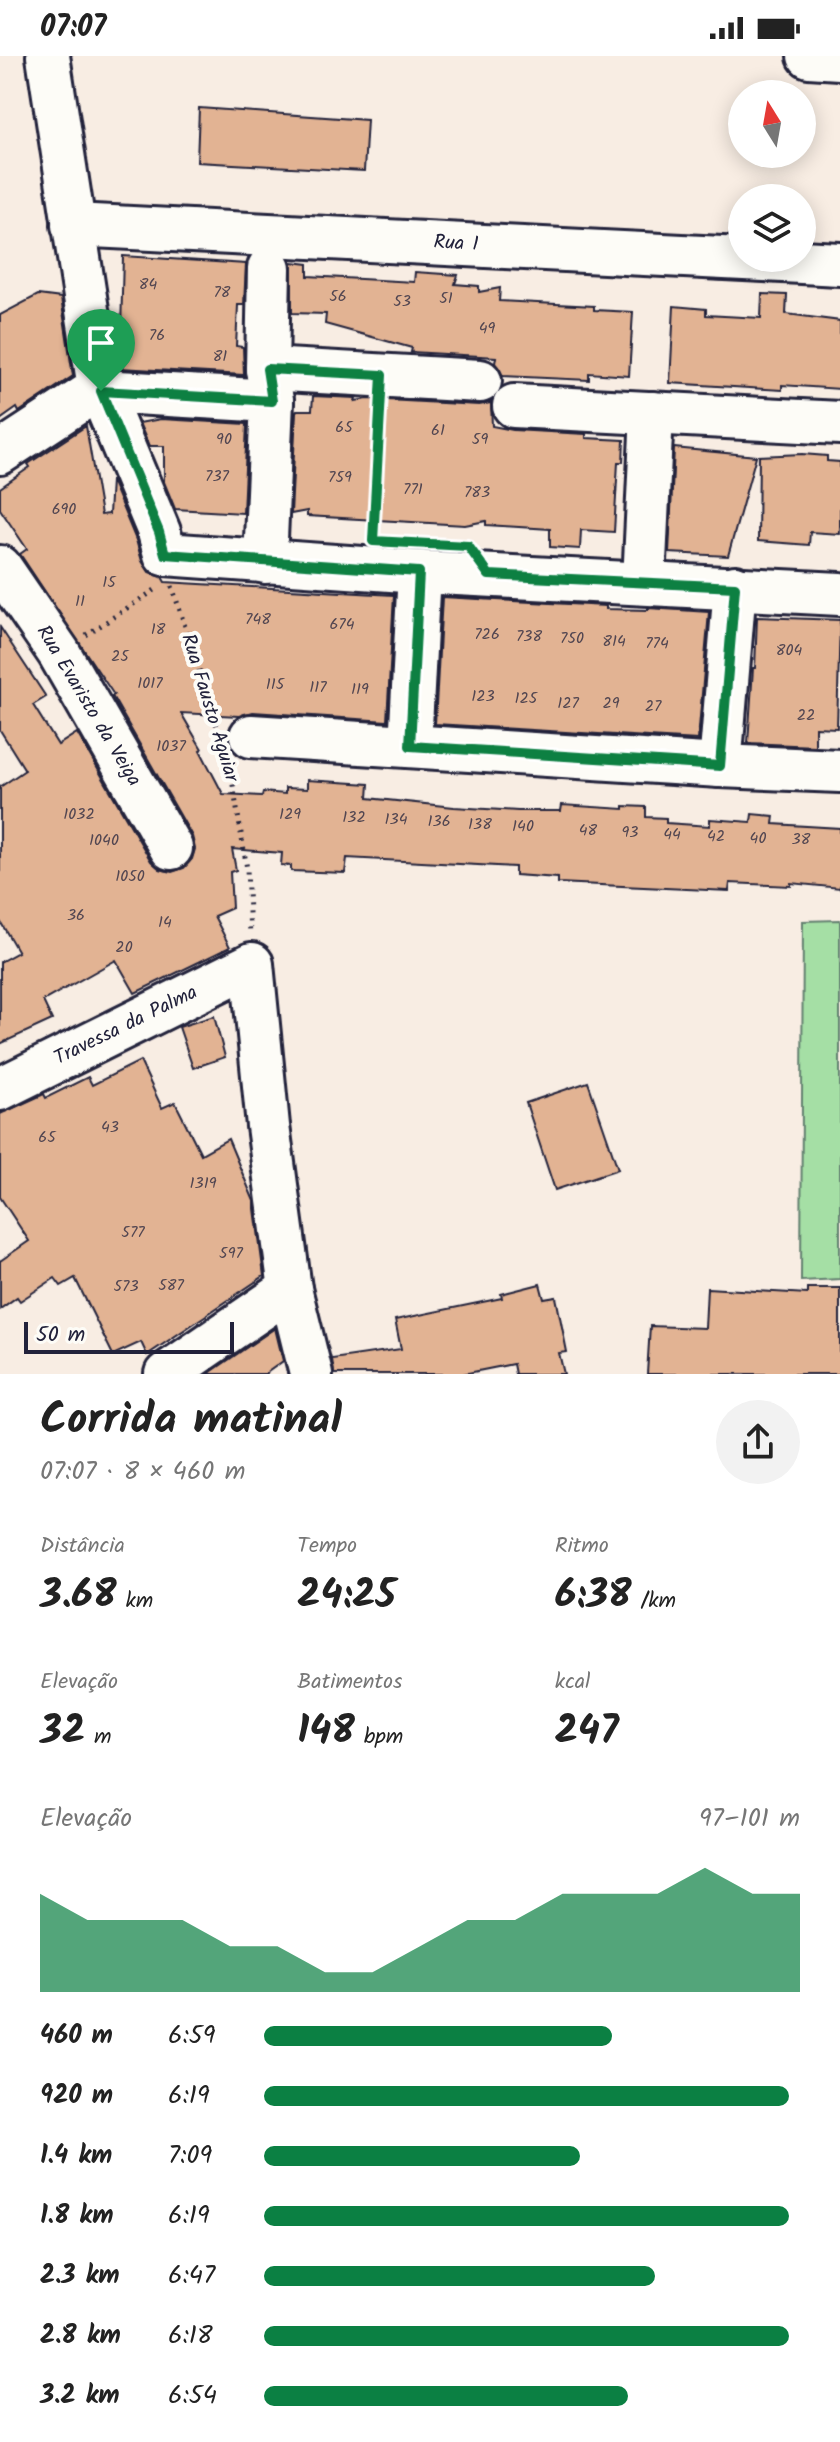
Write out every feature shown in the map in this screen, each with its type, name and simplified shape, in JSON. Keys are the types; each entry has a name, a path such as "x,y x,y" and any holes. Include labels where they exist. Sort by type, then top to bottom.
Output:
{"street":[{"path":"48,56 100,390 165,555 373,541 468,546 489,575"},
{"path":"809,56 840,58"},
{"name":"Rua 1","path":"73,225 840,264"},
{"path":"266,548 269,268"},
{"path":"0,453 100,390 270,385 382,375 480,381"},
{"path":"514,406 840,423"},
{"path":"644,583 652,413"},
{"path":"266,548 419,572 840,594"},
{"name":"Rua Evaristo da Veiga","path":"0,567 59,653 171,848"},
{"path":"410,746 419,572"},
{"path":"720,766 735,587"},
{"path":"232,739 840,771"},
{"path":"252,964 268,1126 290,1289 311,1374"},
{"name":"Travessa da Palma","path":"0,1089 252,964"},
{"path":"166,1374 290,1289"}],"path":[{"path":"373,541 382,375"},
{"path":"59,653 165,555"},
{"name":"Rua Fausto Aguiar","path":"165,555 232,739 230,763 247,869 252,964"}],"green space":[{"path":"840,920 840,1279 801,1281 803,921"}],"building":[{"path":"199,108 367,120 364,171 197,162"},
{"path":"123,256 246,264 244,305 238,305 236,346 243,347 244,375 120,368"},
{"path":"292,262 308,264 308,276 414,282 415,272 458,275 455,284 479,286 479,292 500,288 499,301 594,306 594,310 633,312 629,376 589,373 589,380 503,376 495,363 496,357 411,352 412,348 325,324 326,314 292,313"},
{"path":"762,294 787,295 786,314 840,321 840,389 782,385 782,390 670,383 674,306 706,309 706,315 761,318"},
{"path":"38,295 61,298 73,376 19,412 17,408 0,420 0,315"},
{"path":"313,396 356,398 355,401 491,403 492,426 624,440 623,462 618,462 614,532 581,530 580,549 550,547 550,529 486,525 486,521 465,525 307,516 307,511 291,514 296,412 312,410"},
{"path":"161,419 247,424 243,513 175,509 164,482 164,446 149,446 139,423"},
{"path":"86,426 101,515 109,514 111,480 142,561 149,572 162,577 165,582 394,595 387,721 253,712 239,716 181,713 223,794 285,794 285,788 307,789 307,780 369,784 368,798 454,807 561,811 562,805 624,809 624,806 646,807 646,817 666,818 666,823 710,826 710,819 751,822 752,814 774,816 773,824 840,828 840,888 791,883 791,886 730,883 729,891 558,883 558,878 515,875 515,867 347,858 345,873 291,871 291,866 281,865 282,853 232,849 236,870 230,872 232,908 214,916 230,947 135,993 116,960 43,1001 52,1020 0,1044 0,962 18,952 0,921 0,787 25,770 0,730 0,627 46,697 33,705 58,745 77,733 151,861 160,869 172,872 184,868 192,859 195,849 192,836 114,695 20,554 27,549 0,509 0,488 30,467 28,464"},
{"path":"674,448 756,456 728,556 669,553"},
{"path":"759,456 827,456 827,461 840,462 840,534 810,532 809,545 758,541"},
{"path":"442,597 606,606 606,609 709,612 698,740 435,724"},
{"path":"757,617 840,620 837,728 815,727 815,746 748,743"},
{"path":"214,1016 225,1057 193,1068 179,1027"},
{"path":"140,1061 162,1108 175,1102 201,1154 228,1139 254,1201 264,1276 147,1355 141,1342 113,1355 75,1278 61,1286 55,1278 20,1301 17,1297 0,1309 0,1261 29,1241 0,1197 0,1114 44,1094 46,1098 88,1077 92,1085"},
{"path":"588,1082 618,1169 555,1190 526,1103"},
{"path":"540,1284 544,1299 556,1297 567,1352 559,1353 564,1374 515,1374 513,1364 463,1374 334,1374 332,1359 401,1349 395,1320 502,1298 501,1294"},
{"path":"707,1288 807,1294 807,1288 840,1288 840,1374 647,1374 650,1326 705,1328"},
{"path":"275,1328 283,1361 265,1374 208,1374"}],"route":[{"path":"267,369 382,375 373,541 468,546 489,575 735,587 720,766 410,746 419,572 165,554 159,532 101,391 272,401 267,369"}]}
